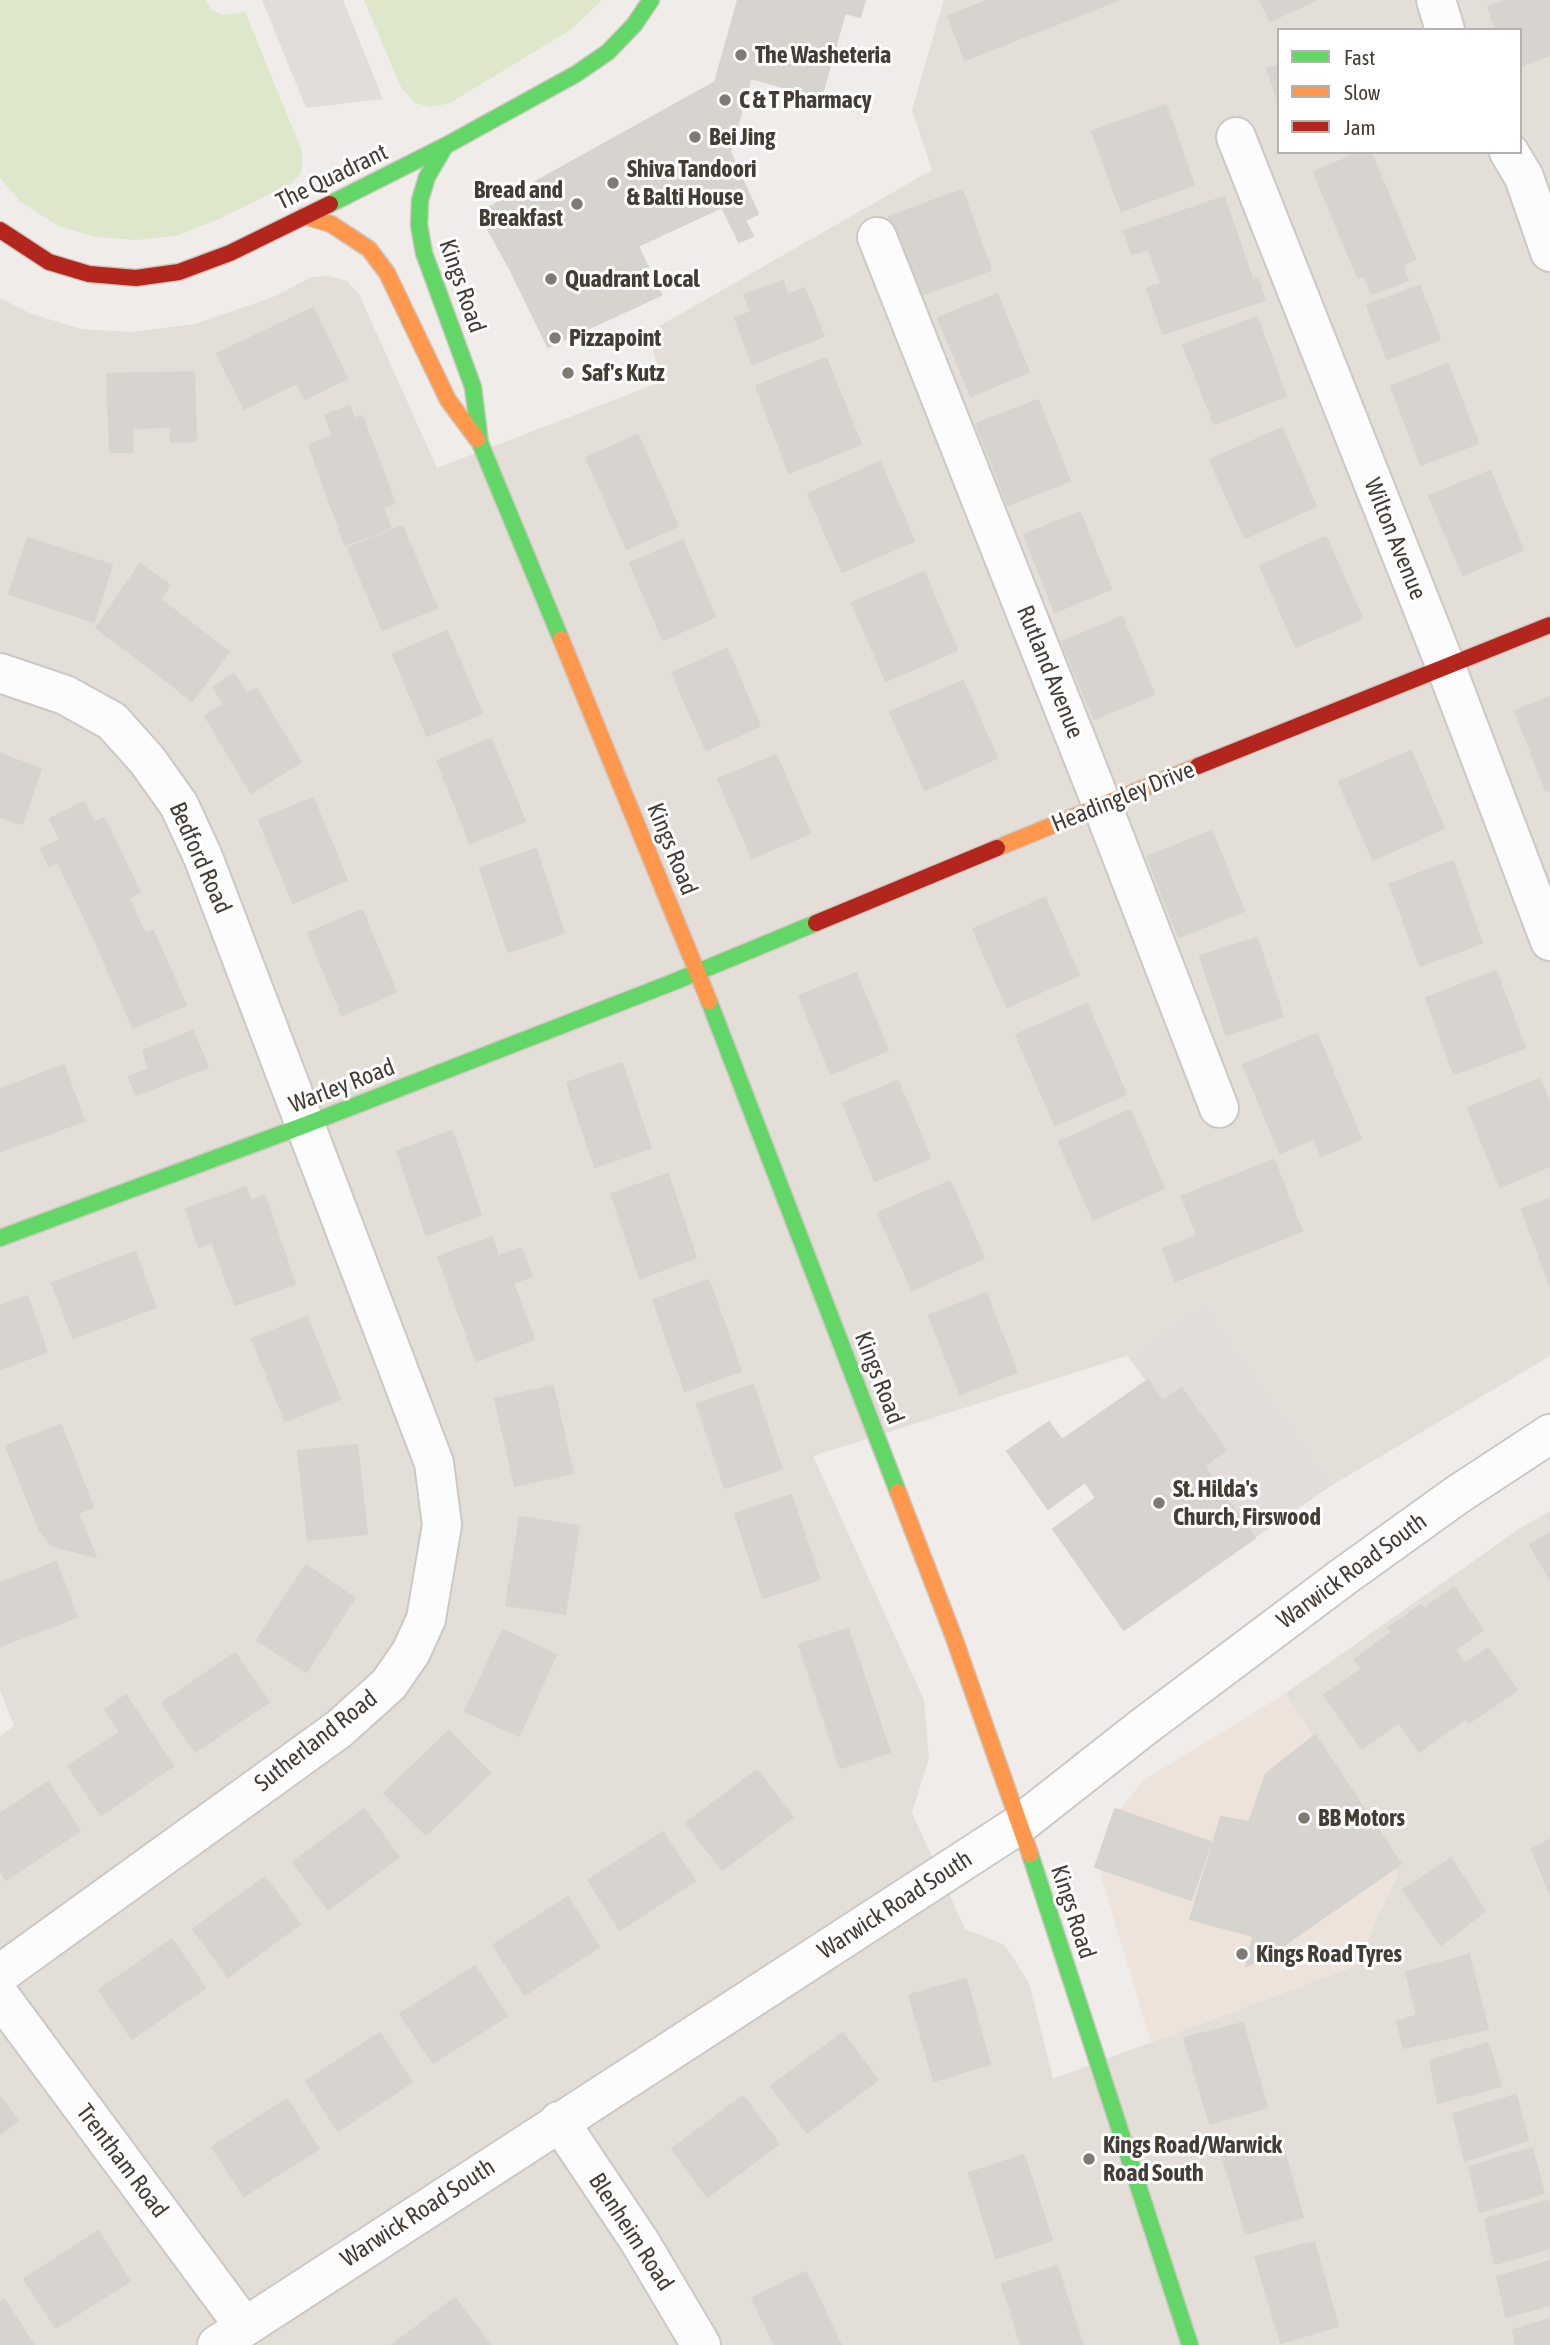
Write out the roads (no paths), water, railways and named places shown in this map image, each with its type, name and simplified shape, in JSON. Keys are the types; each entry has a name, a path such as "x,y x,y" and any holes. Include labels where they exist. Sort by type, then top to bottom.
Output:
{"street":[{"name":"The Quadrant","path":"0,230 49,262 89,274 136,278 179,272 218,258 445,146 576,74 607,52 634,25 650,0"},
{"path":"1436,0 1444,28"},
{"name":"Wilton Avenue","path":"1236,137 1446,667 1550,942"},
{"name":"Kings Road","path":"445,146 427,177 419,200 419,225 424,253 473,387 480,443"},
{"path":"1509,154 1524,177 1550,252"},
{"name":"Kings Road","path":"304,216 331,225 369,249 387,273 448,400 480,443 698,972 953,1635 1020,1824 1190,2345"},
{"name":"Rutland Avenue","path":"877,237 1219,1108"},
{"name":"Headingley Drive","path":"698,972 1102,805 1550,625"},
{"name":"Bedford Road","path":"0,673 65,695 112,721 147,760 179,805 203,857 305,1125"},
{"name":"Warley Road","path":"0,1238 305,1125 698,972"},
{"name":"Sutherland Road","path":"0,1974 339,1729 388,1684 411,1652 426,1619 442,1525 434,1463 305,1125"},
{"name":"Warwick Road South","path":"231,2335 1020,1824 1142,1728 1343,1577 1457,1495 1550,1434"},
{"name":"Trentham Road","path":"0,1996 231,2335"},
{"name":"Blenheim Road","path":"559,2121 640,2242 701,2345"}],"place":[{"name":"The Washeteria","path":"741,55"},
{"name":"C & T Pharmacy","path":"725,100"},
{"name":"Bei Jing","path":"695,137"},
{"name":"Shiva Tandoori & Balti House","path":"613,183"},
{"name":"Bread and Breakfast","path":"577,204"},
{"name":"Quadrant Local","path":"551,279"},
{"name":"Pizzapoint","path":"555,338"},
{"name":"Saf's Kutz","path":"568,373"},
{"name":"St. Hilda's Church, Firswood","path":"1159,1503"},
{"name":"BB Motors","path":"1304,1818"},
{"name":"Kings Road Tyres","path":"1242,1954"},
{"name":"Kings Road/Warwick Road South","path":"1089,2159"}]}
